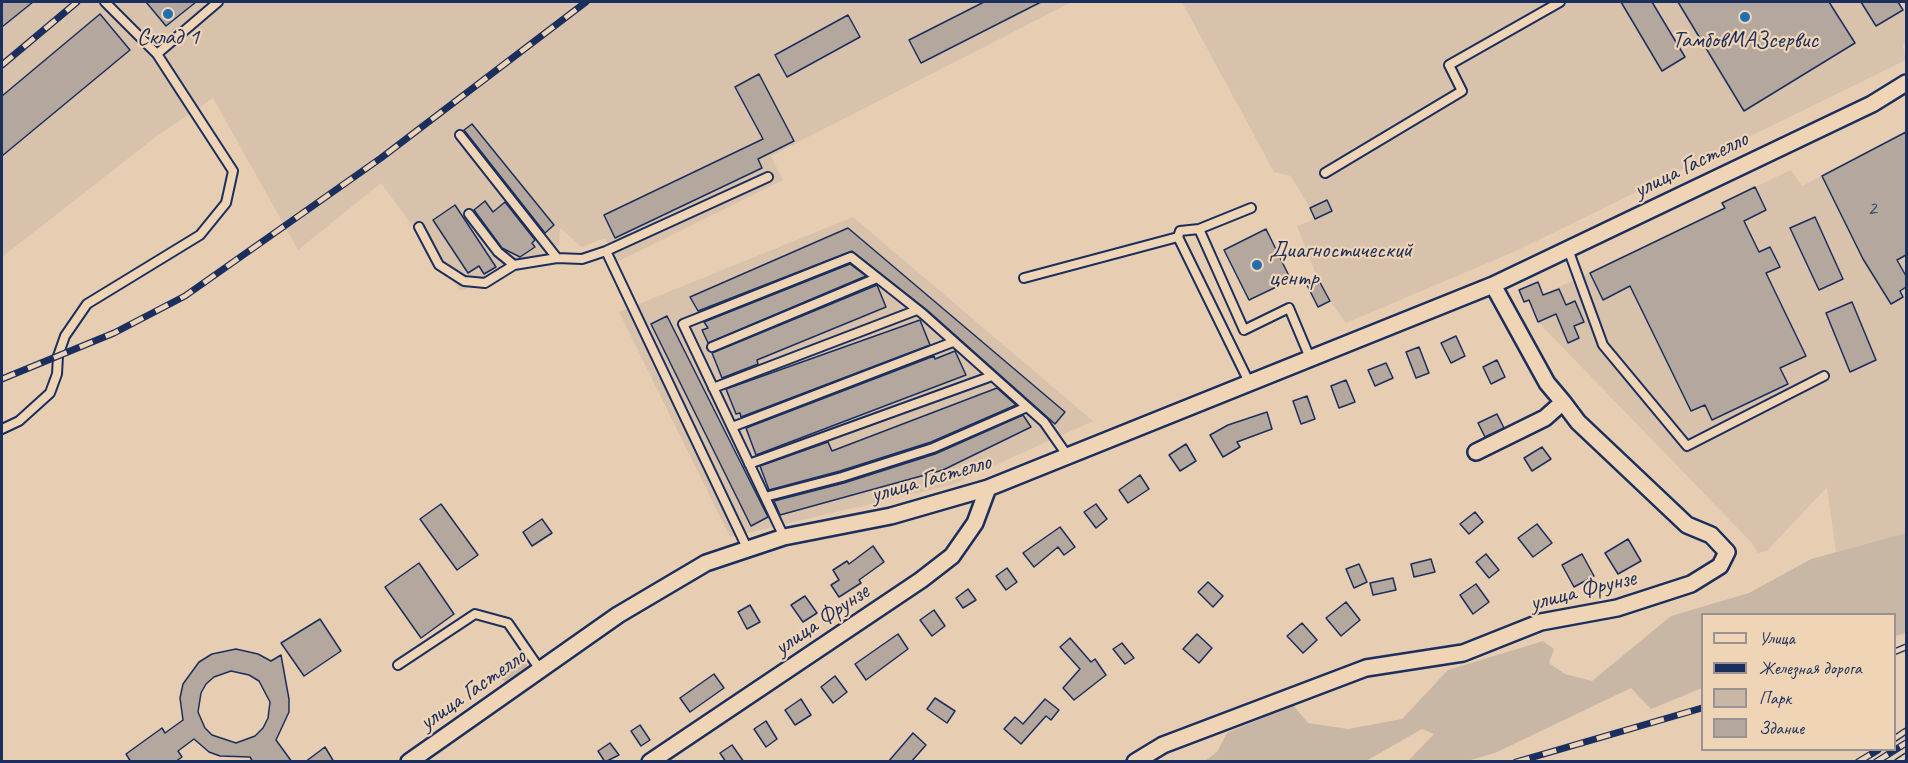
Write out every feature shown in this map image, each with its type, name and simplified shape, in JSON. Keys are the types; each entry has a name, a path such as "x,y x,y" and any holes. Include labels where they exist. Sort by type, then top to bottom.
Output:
{"street":[{"name":"улица Гастелло","path":"410,762 618,615 706,563 784,537 891,516 988,488 1493,285 1872,104 1906,83"},
{"path":"1476,452 1545,418 1563,402 1547,383 1493,285"},
{"name":"улица Фрунзе","path":"1135,762 1163,745 1366,668 1463,653 1541,622 1617,608 1691,584 1720,566 1727,552 1712,535 1687,525 1578,422 1563,402"},
{"name":"улица Фрунзе","path":"650,762 921,580 952,556 975,523 988,488"}],"lane":[{"path":"2,429 19,421 50,393 57,374 58,356 64,336 87,304 200,235 226,203 233,171 157,54 105,2"},
{"path":"157,54 218,2"},
{"path":"1325,172 1462,91 1449,65 1560,2"},
{"path":"460,135 557,258"},
{"path":"419,227 439,265 464,281 485,283 514,265 557,258 582,259 606,251 768,177"},
{"path":"1250,382 1178,237 1180,231 1198,229 1251,208"},
{"path":"469,214 498,252 514,265"},
{"path":"1198,229 1244,330 1289,308 1310,358"},
{"path":"1024,278 1178,237"},
{"path":"1568,249 1603,345 1687,446 1824,376"},
{"path":"606,251 748,550"},
{"path":"784,537 683,324 851,257 917,310 1044,422 1067,455"},
{"path":"712,347 877,278"},
{"path":"713,388 917,310"},
{"path":"732,427 953,342"},
{"path":"749,464 992,376"},
{"path":"765,497 842,477 933,448 1027,407"},
{"path":"398,665 475,614 508,623 541,670"}],"shaded area":[{"path":"2,2 1072,2 771,156 783,180 617,262 605,238 582,247 560,228 559,245 540,259 460,291 381,183 298,250 213,98 157,136 2,257"},
{"path":"1182,2 1899,2 1906,13 1906,42 1903,45 1906,60 1518,250 1346,323 1330,301 1317,277 1297,226 1315,219 1310,208 1291,176 1274,172"},
{"path":"1906,132 1906,533 1836,552 1827,487 1767,551 1758,553 1752,543 1538,322 1530,301 1724,208 1722,203 1791,170 1802,186"},
{"path":"853,217 1093,421 951,485 730,537 619,312"}],"green space":[{"path":"1906,533 1906,632 1896,636 1896,613 1701,613 1701,688 1651,709 1631,688 1495,753 1467,761 1408,761 1434,734 1422,729 1366,761 1205,761 1217,752 1227,733 1293,705 1308,723 1348,729 1402,719 1448,670 1543,641 1554,649 1549,663 1565,674 1592,681 1671,616 1749,593 1811,559"},
{"path":"523,659 530,669 507,685 500,675"}],"building":[{"path":"2,2 33,2 2,27"},
{"name":"Склад 1","path":"146,2 196,2 166,26"},
{"path":"984,2 1041,2 921,63 909,40"},
{"path":"1621,2 1652,2 1685,57 1662,71"},
{"path":"1678,2 1829,2 1855,43 1744,111"},
{"path":"1861,2 1898,2 1903,10 1876,26"},
{"path":"100,14 130,50 2,156 2,96"},
{"path":"848,15 860,37 787,77 775,55"},
{"path":"759,74 794,141 758,159 762,168 615,238 604,215 763,139 735,87"},
{"path":"472,124 554,225 545,233 464,130"},
{"path":"1906,132 1906,255 1897,260 1906,276 1906,287 1900,291 1903,297 1891,304 1863,259 1822,176"},
{"path":"1755,187 1766,210 1744,221 1759,252 1770,247 1780,267 1766,273 1806,356 1780,368 1788,384 1712,420 1705,405 1691,411 1630,286 1603,300 1590,273 1725,208 1722,203"},
{"path":"1327,200 1332,211 1315,219 1310,208"},
{"path":"485,201 493,212 505,202 535,240 532,243 535,247 520,257 502,248 474,210"},
{"path":"455,205 496,267 484,274 479,266 468,273 433,220"},
{"path":"1815,217 1843,279 1819,290 1790,228"},
{"path":"848,228 1065,412 1055,424 927,310 852,251 698,311 690,297"},
{"name":"Диагностический центр","path":"1266,229 1291,280 1249,300 1224,250"},
{"path":"850,264 866,276 708,343 702,330 708,328 704,322"},
{"path":"1317,277 1330,301 1318,307 1306,283"},
{"path":"1538,282 1543,295 1559,289 1566,305 1575,301 1584,322 1574,326 1579,338 1568,343 1556,314 1538,322 1529,300 1524,302 1519,290"},
{"path":"877,285 886,307 757,360 758,364 722,378 712,353"},
{"path":"1852,302 1876,360 1850,372 1826,313"},
{"path":"667,316 768,517 751,526 651,324"},
{"path":"920,320 930,345 741,417 740,413 736,414 726,389"},
{"path":"1456,336 1465,356 1451,363 1441,343"},
{"path":"1419,347 1429,373 1416,378 1406,352"},
{"path":"955,351 966,375 756,455 746,428 934,356 935,359"},
{"path":"1497,360 1505,377 1491,384 1483,367"},
{"path":"1386,363 1393,378 1375,386 1368,370"},
{"path":"1346,380 1355,402 1339,408 1331,386"},
{"path":"997,388 1016,405 931,442 840,471 769,490 760,466 828,442 832,451"},
{"path":"1307,396 1315,419 1301,424 1293,401"},
{"path":"1267,412 1272,429 1237,442 1240,447 1223,457 1210,435 1228,425"},
{"path":"1497,414 1504,428 1485,437 1478,423"},
{"path":"1023,415 1031,427 943,470 780,515 774,501 844,483 935,454"},
{"path":"1186,444 1196,461 1180,471 1169,455"},
{"path":"1542,447 1551,459 1532,471 1524,458"},
{"path":"1140,475 1149,489 1128,503 1119,490"},
{"path":"441,504 478,555 457,570 420,519"},
{"path":"1096,504 1107,519 1096,528 1084,512"},
{"path":"1475,512 1483,522 1469,534 1460,524"},
{"path":"542,519 552,533 532,546 523,532"},
{"path":"1537,524 1552,543 1533,557 1518,538"},
{"path":"1060,527 1075,547 1064,555 1058,547 1034,567 1023,553"},
{"path":"1628,539 1641,561 1618,574 1605,553"},
{"path":"873,546 884,562 859,580 861,583 839,597 831,585 839,580 833,570 847,561 849,564"},
{"path":"1486,554 1499,570 1489,578 1476,562"},
{"path":"1582,554 1594,576 1574,587 1562,565"},
{"path":"1431,559 1435,572 1414,577 1411,564"},
{"path":"419,563 454,614 421,638 385,587"},
{"path":"1359,564 1367,582 1354,588 1346,569"},
{"path":"1007,568 1017,582 1006,590 996,576"},
{"path":"1393,578 1396,590 1373,595 1370,583"},
{"path":"1208,582 1223,596 1213,607 1198,592"},
{"path":"1476,584 1489,602 1473,614 1460,595"},
{"path":"968,589 976,600 963,608 956,598"},
{"path":"805,596 817,613 803,622 791,605"},
{"path":"1346,602 1360,620 1341,636 1326,618"},
{"path":"750,605 760,622 747,629 738,612"},
{"path":"934,610 945,626 932,636 920,620"},
{"path":"320,619 341,651 304,676 281,643"},
{"path":"1302,623 1317,640 1303,653 1287,636"},
{"path":"898,634 908,649 866,680 855,664"},
{"path":"1197,634 1212,648 1199,663 1183,649"},
{"path":"1070,638 1091,662 1095,659 1106,675 1074,700 1063,688 1080,669 1060,647"},
{"path":"1122,643 1134,658 1125,664 1113,649"},
{"path":"236,649 258,654 271,661 281,655 289,699 289,712 276,740 292,762 253,762 250,757 220,756 209,752 194,739 178,751 182,757 175,762 131,762 126,754 162,728 165,733 183,720 180,698 183,684 199,662 212,654","holes":["231,671 249,675 259,681 270,702 268,718 263,728 255,736 236,743 212,735 205,728 198,712 201,693 206,684 214,677"]},
{"path":"714,674 724,688 690,712 680,698"},
{"path":"835,676 847,692 833,703 821,687"},
{"path":"935,698 955,711 947,723 927,709"},
{"path":"801,699 811,715 795,725 785,710"},
{"path":"1045,699 1059,710 1051,720 1046,716 1021,744 1004,729 1015,717 1023,724"},
{"path":"766,721 777,739 766,747 754,729"},
{"path":"640,725 650,740 641,746 631,731"},
{"path":"913,733 926,745 911,762 888,762"},
{"path":"610,743 619,755 605,762 598,751"},
{"path":"732,745 744,762 726,762 720,753"},
{"path":"325,747 334,762 305,762"}],"railway":[{"path":"2,65 77,2"},
{"path":"2,379 114,333 185,296 381,158 586,2"},
{"path":"1896,651 1906,647"},
{"path":"1516,762 1701,708"},
{"path":"1896,738 1906,731"},
{"path":"1896,749 1906,743"},
{"path":"1858,762 1876,751"},
{"path":"1876,762 1893,751"},
{"path":"1897,762 1906,756"}],"place":[{"name":"Склад 1","path":"168,14"},
{"name":"ТамбовМАЗсервис","path":"1745,17"},
{"name":"Диагностический центр","path":"1257,265"}]}
